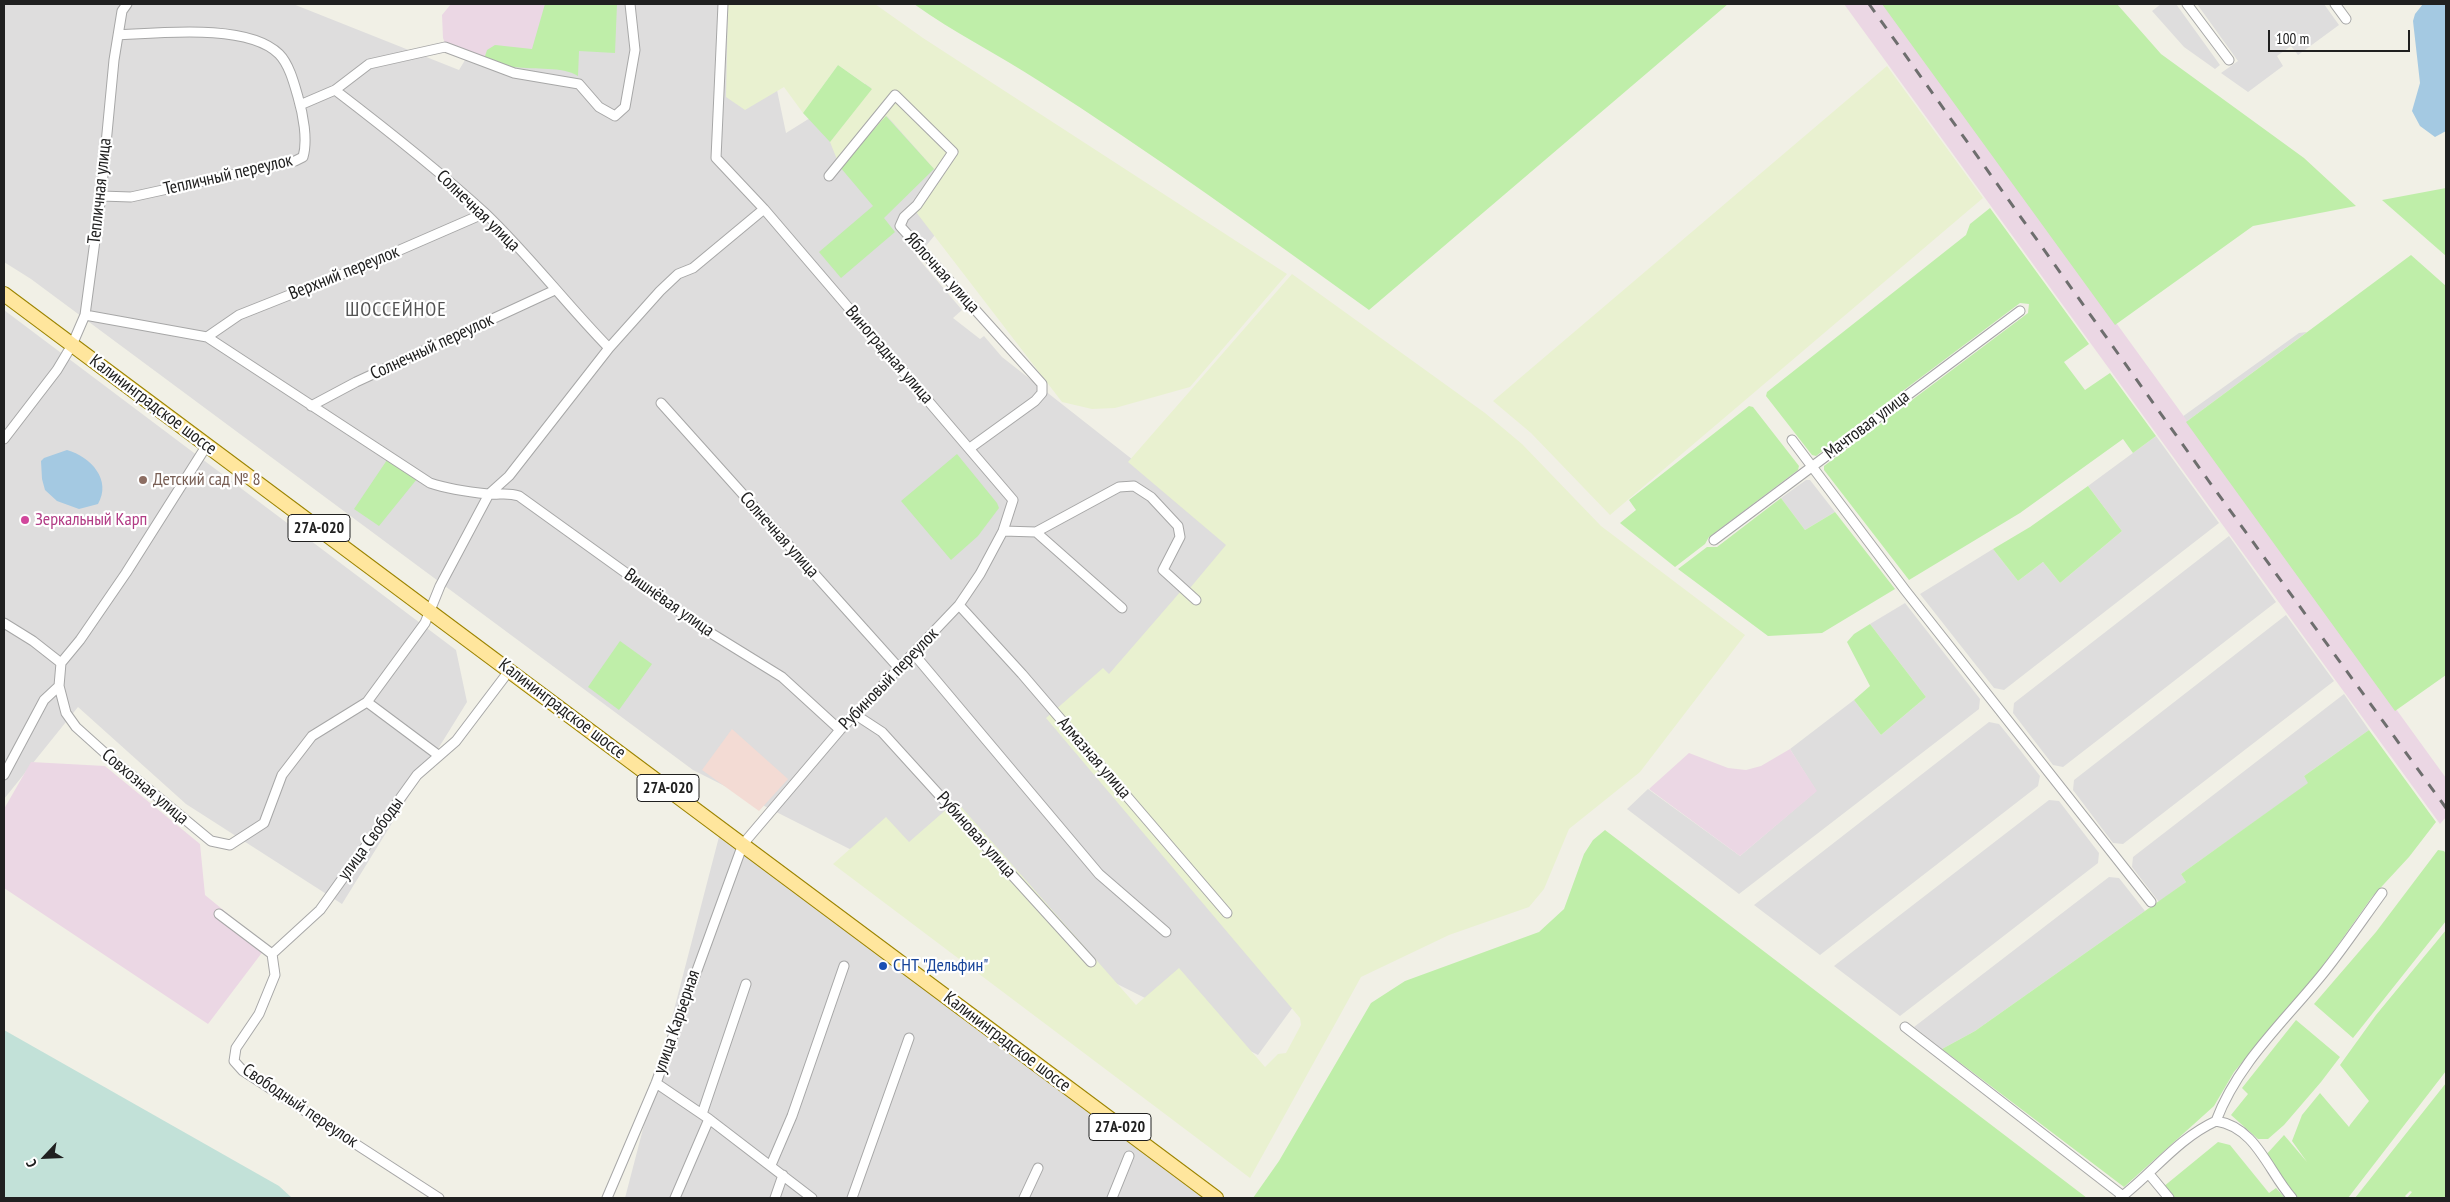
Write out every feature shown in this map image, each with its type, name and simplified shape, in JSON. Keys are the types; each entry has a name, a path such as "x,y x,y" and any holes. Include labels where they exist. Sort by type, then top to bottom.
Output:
{"main road":[{"name":"Калининградское шоссе","path":"4,294 1216,1198"}],"street":[{"name":"Тепличная улица","path":"72,345 85,314 101,196 118,35 122,11 127,4"},
{"path":"118,35 188,32 251,39 280,54 288,69 300,106 335,90 368,64 444,47 514,73 579,84 599,106 615,116 625,107 635,50 630,4"},
{"name":"Виноградная улица","path":"723,4 716,158 764,209 1013,500"},
{"path":"2187,4 2229,60"},
{"path":"2335,4 2346,19"},
{"name":"Солнечная улица","path":"335,90 412,149 485,213 609,348"},
{"name":"Яблочная улица","path":"828,176 895,95 953,152 917,205 904,217 900,226 1042,384 1042,393 1035,401 970,448"},
{"name":"Тепличный переулок","path":"101,196 131,197 294,161 303,157 306,148 300,106"},
{"name":"Совхозная улица","path":"61,663 59,686 66,713 94,743 211,841 230,845 264,823 282,775 312,736 367,702 425,623 440,586 489,494 509,476 609,348 660,291 678,274 693,268 764,209"},
{"name":"Верхний переулок","path":"207,337 239,315 370,264 485,213"},
{"name":"Солнечный переулок","path":"311,406 356,382 555,290"},
{"name":"Мачтовая улица","path":"1714,540 2020,311"},
{"path":"85,314 207,337"},
{"name":"Вишнёвая улица","path":"207,337 430,483 447,488 489,494 506,492 519,496 701,627 782,677 840,730"},
{"path":"4,439 57,370 72,345"},
{"name":"Солнечная улица","path":"661,403 898,667"},
{"path":"1792,440 1906,590 2151,902"},
{"path":"4,623 33,641 61,663 80,640 126,573 207,445"},
{"path":"1003,530 1036,532 1119,487 1134,486 1151,497 1178,526 1180,537 1163,570 1196,600"},
{"name":"Рубиновый переулок","path":"743,844 840,730 959,605 980,574 1003,530 1013,500"},
{"path":"1036,532 1122,608"},
{"name":"Алмазная улица","path":"959,605 1022,674 1227,913"},
{"path":"913,653 1099,874 1166,932"},
{"name":"улица Свободы","path":"272,954 320,910 418,775 438,755 456,741 510,670"},
{"path":"4,775 44,700 59,686"},
{"path":"367,702 438,755"},
{"name":"Рубиновая улица","path":"856,715 882,732 1091,962"},
{"name":"улица Карьерная","path":"608,1198 656,1083 743,844"},
{"path":"2216,1121 2224,1100 2240,1073 2326,970 2382,893"},
{"path":"218,914 272,954"},
{"name":"Свободный переулок","path":"272,954 275,975 259,1014 236,1048 234,1061 243,1071 440,1198"},
{"path":"771,1165 792,1116 844,966"},
{"path":"675,1198 705,1116 746,984"},
{"path":"1905,1027 2122,1197 2149,1174 2173,1148 2200,1128 2216,1121 2238,1128 2258,1147 2268,1167 2292,1198"},
{"path":"852,1198 910,1038"},
{"path":"656,1083 705,1116 812,1198"},
{"path":"1112,1198 1129,1156"},
{"path":"1024,1198 1038,1168"},
{"path":"2149,1174 2169,1198"},
{"path":"774,1198 783,1175"}],"shaded area":[{"path":"4,4 293,4 459,70 499,4 759,4 786,133 895,65 986,172 917,257 962,310 953,318 980,339 984,336 1002,357 1240,544 1301,996 1258,1055 693,770 31,279 4,262"},
{"path":"451,4 545,4 532,50 495,45 483,62 447,48 443,38 442,15"},
{"path":"1844,4 1885,4 2446,778 2446,817 2440,824"},
{"path":"2161,4 2176,4 2220,65 2215,69 2184,47 2152,11"},
{"path":"2197,4 2324,4 2339,25 2298,55 2291,46 2277,56 2283,66 2248,92 2221,73 2238,61"},
{"path":"2423,4 2446,4 2446,131 2435,137 2420,126 2412,111 2420,83 2413,21 2415,14"},
{"path":"4,310 456,650 467,702 342,904 186,804 78,707 4,799"},
{"path":"2307,332 2186,422 2182,417 2299,333"},
{"path":"2156,436 2219,523 2004,690 1994,688 1920,594 1993,549 2018,581 2043,562 2060,583 2122,531 2088,486"},
{"path":"67,450 84,458 97,471 101,478 102,486 102,495 98,504 79,509 57,501 45,490 41,461 44,458"},
{"path":"1806,480 1810,480 1835,512 1805,530 1781,498"},
{"path":"2229,536 2276,602 2063,767 2053,765 2013,713 2014,703"},
{"path":"1905,603 1980,699 1979,709 1739,894 1627,809 1648,789 1740,856 1816,791 1790,749 1854,700 1881,735 1926,697 1870,624"},
{"path":"2286,615 2334,681 2123,844 2113,843 2073,790 2074,780"},
{"path":"2344,694 2369,730 2304,776 2309,783 2181,874 2186,882 2159,902 2132,867 2133,857"},
{"path":"1989,722 1999,724 2040,776 2038,786 1820,955 1754,905"},
{"path":"732,729 788,779 759,811 702,770"},
{"path":"1790,749 1817,791 1740,856 1649,789 1689,753 1728,768 1746,770 1761,766"},
{"path":"31,762 105,766 200,844 205,895 267,946 208,1024 4,888 4,809"},
{"path":"2049,800 2059,801 2099,853 2098,863 1983,952 1900,1016 1834,966"},
{"path":"720,833 838,921 961,1018 1207,1198 625,1198"},
{"path":"2109,877 2119,878 2145,911 1975,1031 1942,1049 1914,1027"},
{"path":"4,1030 279,1186 292,1198 4,1198"}],"green space":[{"path":"545,4 617,4 615,53 579,51 578,76 564,71 548,69 515,67 513,71 483,62 487,50 495,45 532,49"},
{"path":"728,4 875,4 923,38 1287,274 1190,387 1115,408 1092,409 1062,402 916,212 942,178 887,116 840,167 830,142 871,88 838,65 803,113 784,87 745,110 726,97"},
{"path":"914,4 1728,4 1369,310 1123,136 1023,71"},
{"path":"1882,4 2117,4 2161,54 2304,158 2356,206 2253,226 2115,325"},
{"path":"838,65 872,89 830,142 803,113"},
{"path":"1887,66 1983,198 1610,515 1531,433 1493,401"},
{"path":"886,116 934,169 884,218 895,232 841,278 819,252 873,206 840,167"},
{"path":"2446,188 2446,256 2382,200"},
{"path":"1990,208 2089,344 2064,362 2085,390 2110,373 2156,436 2133,453 2123,439 2020,513 1909,580 1824,470 1824,466 2028,313 2029,304 2020,303 1816,456 1812,455 1766,396 1767,392 1966,235 1970,224"},
{"path":"2411,255 2446,286 2446,675 2395,711 2186,422"},
{"path":"1292,274 1485,413 1522,444 1601,526 1745,635 1640,772 1569,829 1544,889 1529,907 1449,935 1361,977 1250,1178 833,864 886,817 909,842 956,801 1136,1005 1179,968 1265,1067 1278,1054 1286,1053 1301,1025 1300,1018 1046,718 1103,668 1109,674 1181,591 1185,594 1226,545 1128,462"},
{"path":"1749,406 1753,407 1799,466 1798,470 1709,537 1705,544 1675,567 1620,523 1636,510 1629,500"},
{"path":"957,454 999,508 978,536 951,560 901,501"},
{"path":"387,460 417,479 379,526 354,509"},
{"path":"2088,486 2122,531 2060,583 2043,562 2018,581 1993,549 2030,527"},
{"path":"1781,498 1805,530 1835,512 1895,589 1822,633 1768,636 1678,569 1707,547 1717,547"},
{"path":"1870,624 1926,697 1881,735 1854,700 1870,686 1847,642 1854,634"},
{"path":"620,641 652,664 619,710 588,687"},
{"path":"2369,730 2436,822 2409,857 2372,897 2323,966 2234,1072 2214,1106 2124,1187 1942,1049 1975,1031 2186,882 2181,874 2308,783 2304,776"},
{"path":"1605,830 2087,1198 1253,1198 1279,1161 1371,1003 1405,981 1539,932 1564,909 1584,854 1593,840"},
{"path":"2438,850 2444,851 2446,854 2446,921 2353,1038 2314,1004 2376,932"},
{"path":"2446,930 2446,1071 2348,1198 2298,1198 2265,1156 2284,1135 2307,1162 2292,1141 2302,1115 2320,1093 2349,1127 2369,1101 2340,1065 2376,1015"},
{"path":"2296,1020 2340,1057 2284,1125 2268,1139 2258,1139 2231,1115 2248,1094 2242,1088"},
{"path":"2446,1083 2446,1198 2355,1198","holes":["2410,1191 2412,1192 2407,1198 2405,1196"]},
{"path":"2218,1142 2230,1145 2269,1193 2276,1188 2285,1198 2173,1198 2163,1187"}],"railway":[{"path":"1869,4 2208,480 2446,808"}],"place":[{"name":"Детский сад № 8","path":"143,480"},
{"name":"Зеркальный Карп","path":"25,520"},
{"name":"СНТ \"Дельфин\"","path":"883,966"}],"district":[{"name":"ШОССЕЙНОЕ","path":"396,310"}]}
